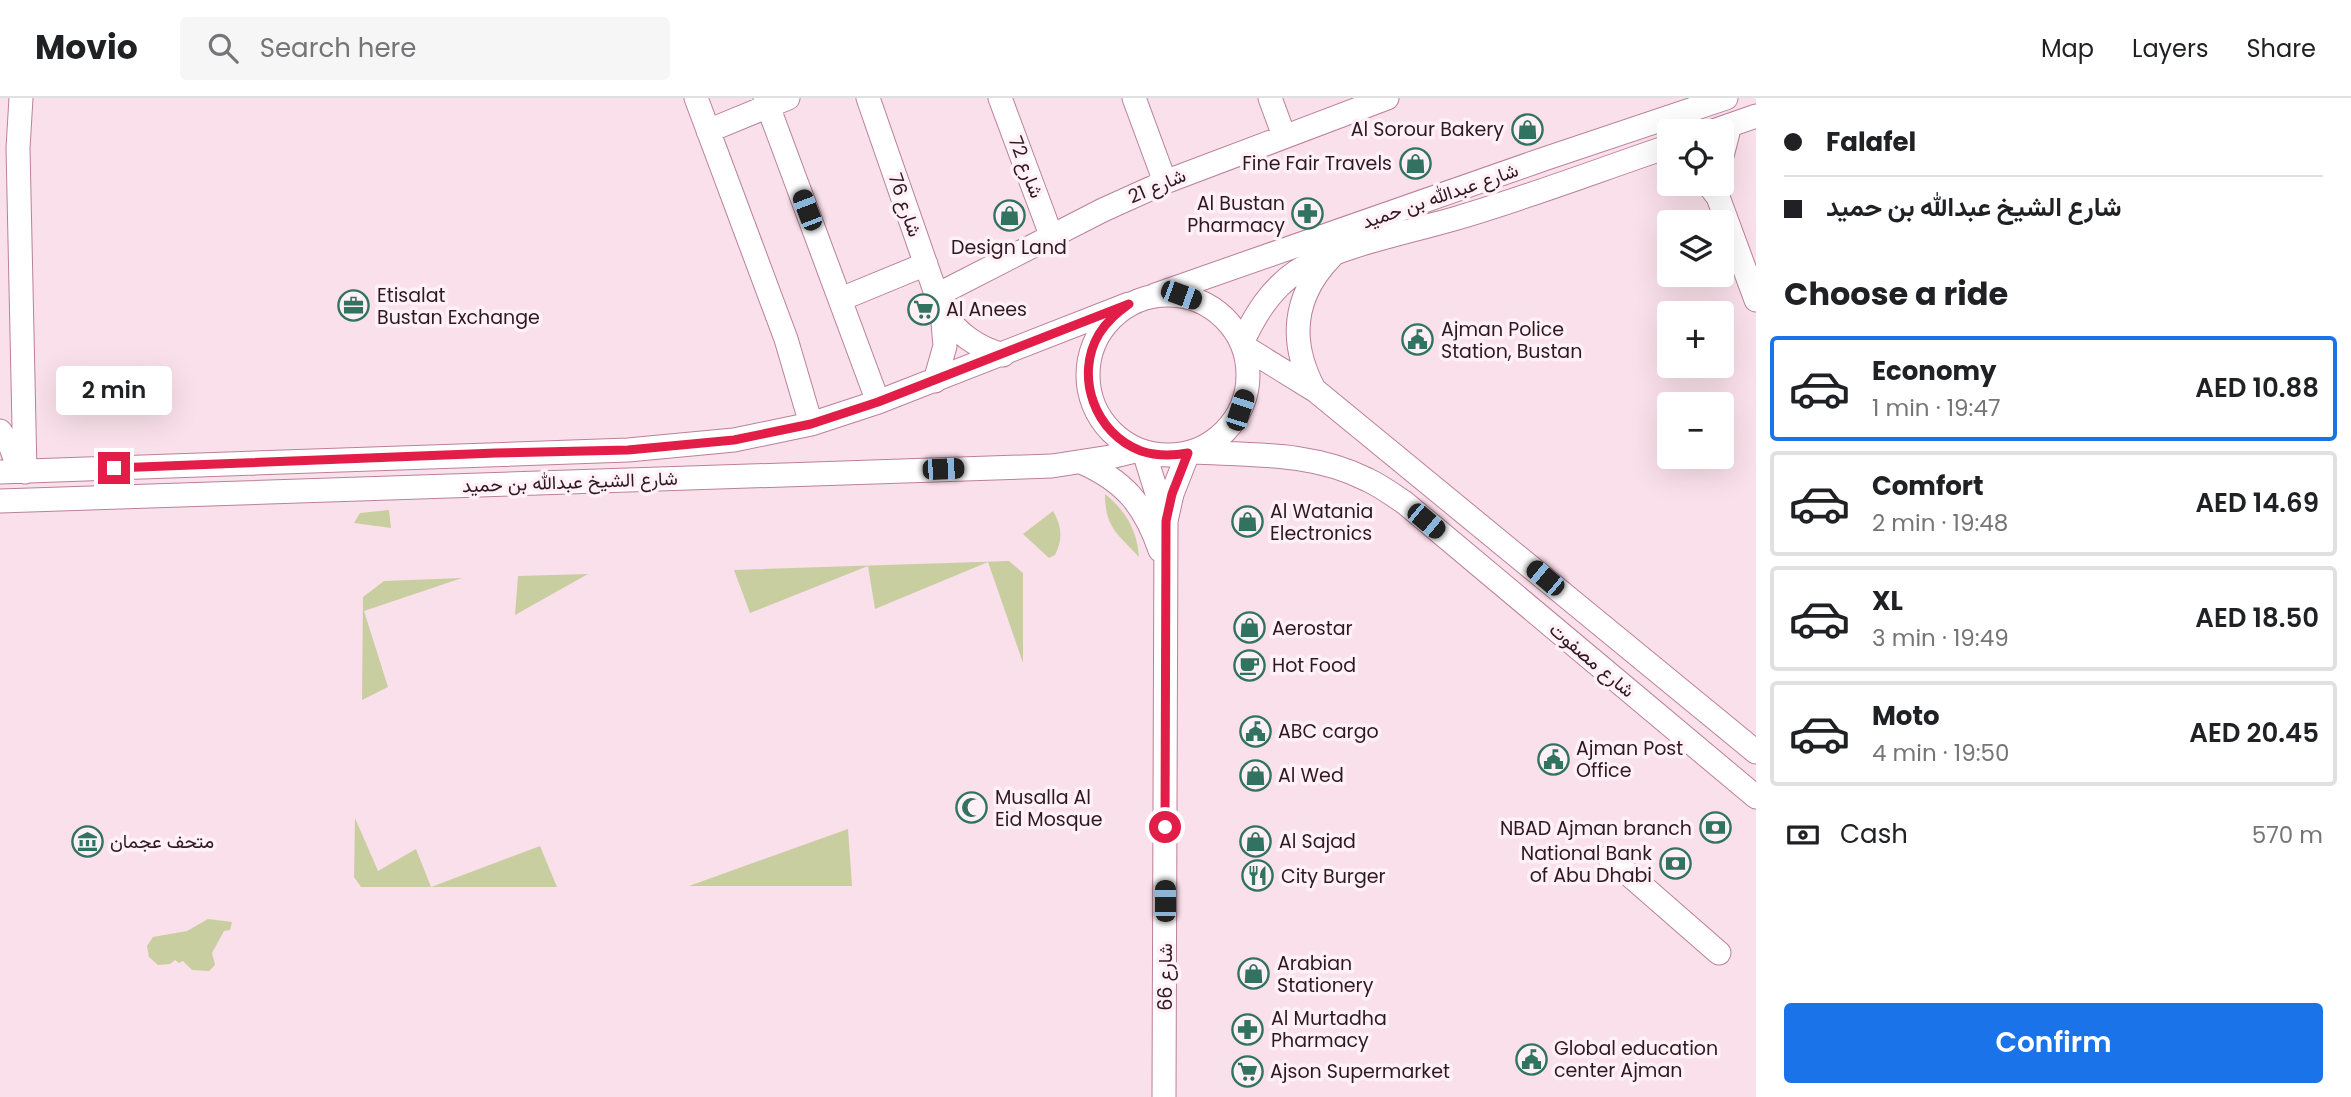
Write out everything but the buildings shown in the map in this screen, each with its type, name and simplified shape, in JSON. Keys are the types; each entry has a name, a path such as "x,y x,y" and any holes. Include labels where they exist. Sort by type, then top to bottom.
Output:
{"street":[{"path":"15,472 9,147 21,98"},
{"path":"696,98 792,358 811,424"},
{"name":"شارع 76","path":"868,98 940,303 957,329 975,344 1003,355"},
{"name":"شارع 72","path":"1000,98 1051,235"},
{"path":"1134,98 1165,182"},
{"path":"1270,98 1284,136"},
{"name":"شارع 21","path":"940,303 1051,235 1165,182 1385,98"},
{"name":"شارع عبدالله بن حميد","path":"1155,295 1726,98"},
{"path":"708,131 774,101 878,402"},
{"path":"1734,124 1756,116"},
{"name":"شارع عبدالله بن حميد","path":"1242,345 1263,304 1278,287 1296,273 1335,253 1461,217 1657,150"},
{"path":"1718,196 1756,300"},
{"path":"1315,391 1302,362 1297,329 1300,308 1308,287 1335,253"},
{"path":"841,299 926,264"},
{"path":"1155,295 1181,295 1207,304 1227,321 1242,345 1248,368 1247,389 1240,410 1228,428 1212,442 1191,452 1174,456 1141,451 1119,439 1103,422 1093,402 1088,380 1090,357 1098,336 1111,318 1129,304 1155,295"},
{"name":"شارع 76","path":"936,381 944,346 940,303"},
{"name":"شارع الشيخ عبدالله بن حميد","path":"15,472 665,448 734,440 811,424 878,402 1129,304"},
{"name":"شارع مصفوت","path":"1242,345 1315,391 1756,752"},
{"path":"0,432 10,445 15,472"},
{"name":"شارع الشيخ عبدالله بن حميد","path":"0,501 1052,466 1141,451"},
{"name":"شارع 66","path":"1141,451 1166,521"},
{"name":"شارع مصفوت","path":"1191,452 1300,458 1324,463 1369,480 1405,503 1756,797"},
{"name":"شارع 66","path":"1164,1097 1166,521 1172,494 1191,452"},
{"path":"496,453 503,465 503,472 496,484"},
{"path":"1082,462 1117,481 1144,511 1165,566"},
{"path":"59,470 54,485 59,499"},
{"path":"1609,857 1719,953"}],"green space":[{"path":"1105,494 1119,507 1129,522 1136,538 1139,557 1110,523"},
{"path":"389,510 391,528 354,523 360,513"},
{"path":"1053,511 1060,527 1060,538 1055,555 1049,558 1023,534"},
{"path":"1009,561 1023,573 1023,663 988,562 875,609 868,566 750,613 734,570"},
{"path":"588,574 515,615 518,576"},
{"path":"462,578 364,611 388,687 362,700 363,597 384,581"},
{"path":"355,818 378,871 416,849 431,887 361,887 354,877"},
{"path":"848,829 852,886 689,886"},
{"path":"540,846 557,887 431,887"},
{"path":"208,919 232,922 230,930 224,931 212,953 215,965 209,971 192,970 183,961 179,963 175,960 170,964 158,965 149,957 147,946 153,937 187,931"}],"place":[{"name":"Al Sorour Bakery","path":"1527,129"},
{"name":"Fine Fair Travels","path":"1415,163"},
{"name":"Al Bustan Pharmacy","path":"1308,214"},
{"name":"Design Land","path":"1009,216"},
{"name":"Etisalat Bustan Exchange","path":"354,306"},
{"name":"Al Anees","path":"923,309"},
{"name":"Ajman Police Station, Bustan","path":"1418,340"},
{"name":"Al Watania Electronics","path":"1247,522"},
{"name":"Aerostar","path":"1249,628"},
{"name":"Hot Food","path":"1249,665"},
{"name":"ABC cargo","path":"1255,731"},
{"name":"Ajman Post Office","path":"1553,759"},
{"name":"Al Wed","path":"1255,775"},
{"name":"Musalla Al Eid Mosque","path":"972,808"},
{"name":"NBAD Ajman branch","path":"1715,828"},
{"name":"متحف عجمان","path":"87,841"},
{"name":"Al Sajad","path":"1256,841"},
{"name":"National Bank of Abu Dhabi","path":"1675,864"},
{"name":"City Burger","path":"1258,876"},
{"name":"Arabian Stationery","path":"1254,974"},
{"name":"Al Murtadha Pharmacy","path":"1248,1029"},
{"name":"Global education center Ajman","path":"1531,1059"},
{"name":"Ajson Supermarket","path":"1247,1071"}],"route":[{"path":"114,468 628,450 734,440 811,424 878,402 1129,304 1111,318 1098,336 1090,357 1088,380 1093,402 1103,422 1119,439 1139,450 1174,456 1188,453 1172,494 1166,521 1165,827"}]}
